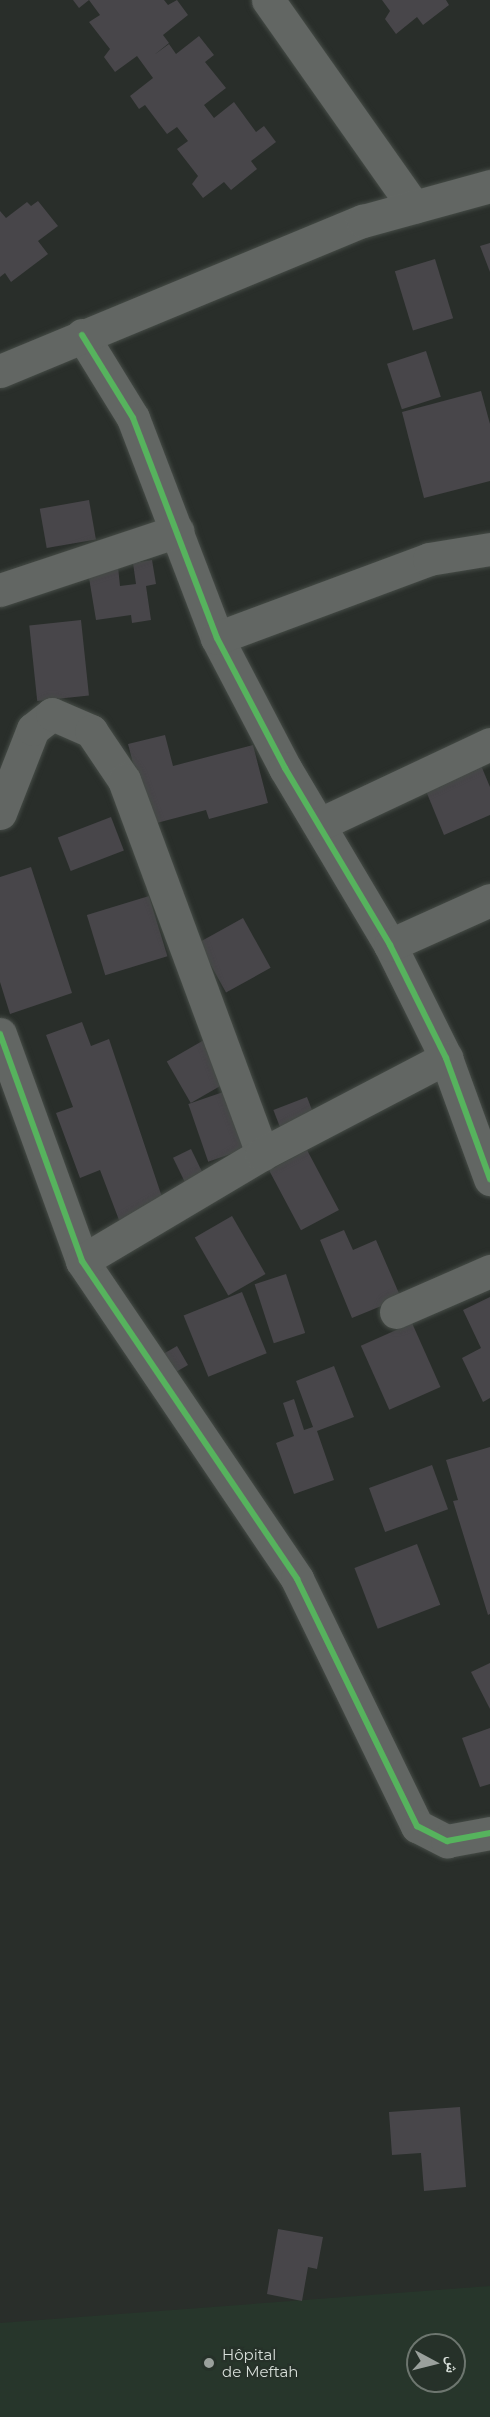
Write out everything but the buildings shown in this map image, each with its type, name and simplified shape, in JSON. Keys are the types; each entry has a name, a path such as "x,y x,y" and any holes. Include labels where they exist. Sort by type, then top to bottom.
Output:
{"street":[{"path":"268,0 414,207"},
{"path":"0,371 82,335 363,221 490,186"},
{"path":"82,335 133,418 218,638 320,824 390,945 446,1058 487,1158"},
{"path":"0,590 177,531"},
{"path":"218,638 429,559 490,549"},
{"path":"0,813 33,729 52,714 91,731 124,780 262,1154"},
{"path":"320,824 490,744"},
{"path":"390,945 490,900"},
{"path":"0,1034 82,1261 297,1579 417,1826 447,1841 490,1833"},
{"path":"82,1261 262,1154 446,1058"},
{"path":"396,1312 490,1271"}],"shaded area":[{"name":"Hôpital de Meftah","path":"490,2286 490,2417 0,2417 0,2323"}],"cycle path":[{"path":"82,335 133,418 217,638 285,768 390,945 446,1058 490,1179"},
{"path":"0,1034 82,1261 297,1579 417,1826 447,1841 490,1833"}],"place":[{"name":"Hôpital de Meftah","path":"209,2363"}]}
